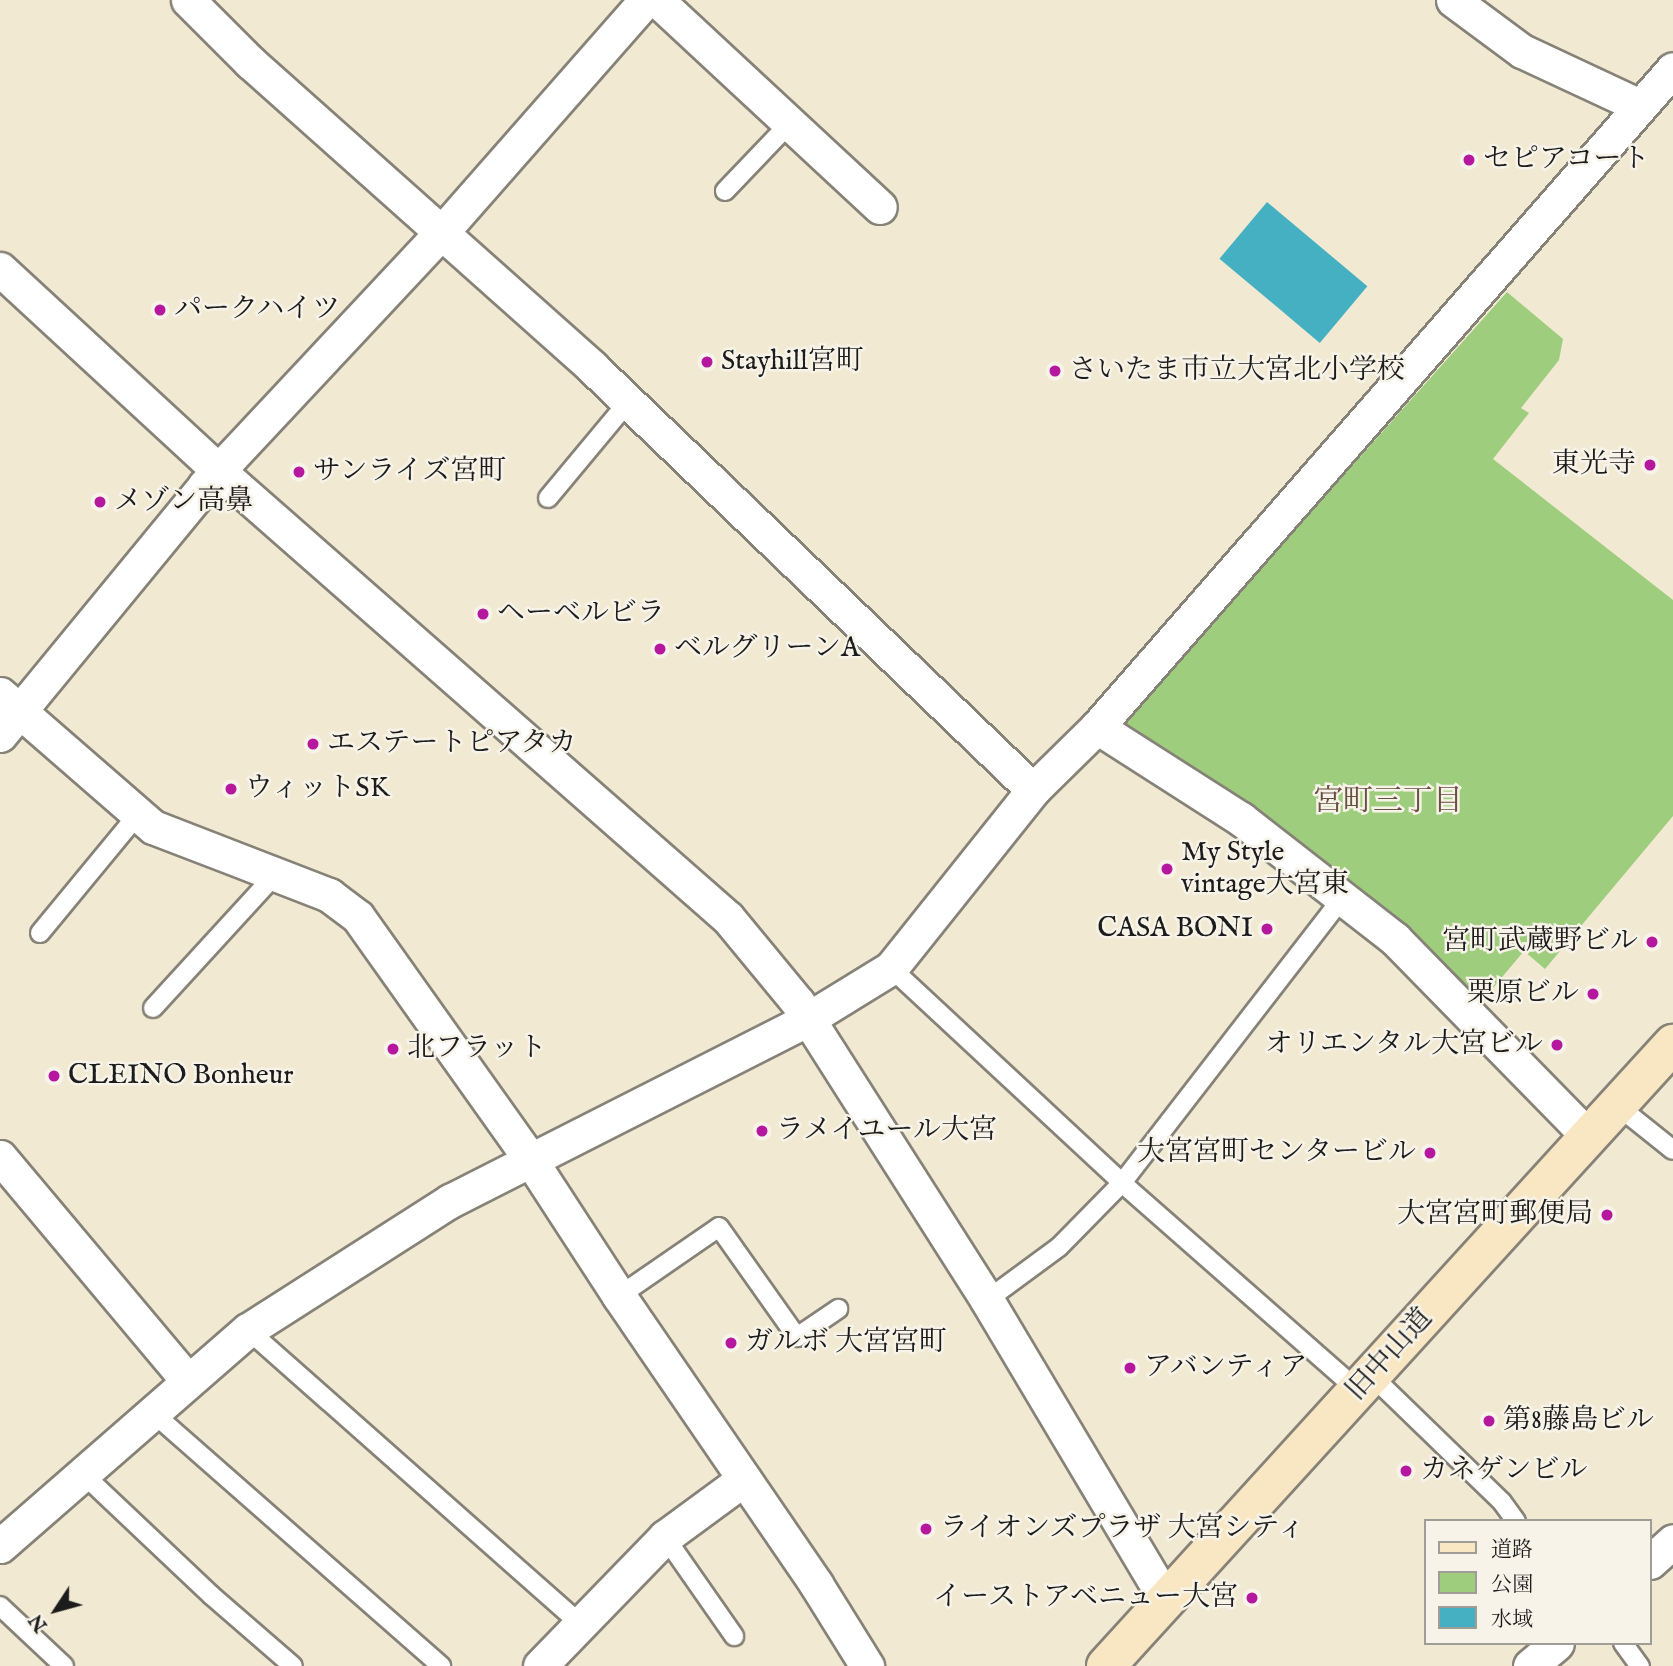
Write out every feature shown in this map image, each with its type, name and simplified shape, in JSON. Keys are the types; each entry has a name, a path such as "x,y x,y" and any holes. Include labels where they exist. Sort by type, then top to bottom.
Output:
{"main road":[{"name":"旧中山道","path":"1106,1666 1673,1044"}],"street":[{"path":"188,0 250,62 628,402 1033,790"},
{"path":"646,0 442,232 219,471 7,714 153,827 329,895 358,917 530,1159 867,1666"},
{"path":"657,0 880,207"},
{"path":"1453,0 1522,51 1638,105"},
{"path":"0,1546 248,1330 450,1201 808,1019 891,968 1033,790 1097,727 1638,105 1673,69"},
{"path":"0,269 219,471 728,918 808,1019 987,1300 1166,1600"},
{"path":"1097,727 1241,819 1395,939 1588,1137"},
{"path":"0,1157 188,1381"},
{"path":"540,1666 665,1537 744,1479"},
{"path":"1652,1560 1673,1541"},
{"path":"1530,1666 1556,1645"}],"lane":[{"path":"725,191 790,123"},
{"path":"548,498 628,402"},
{"path":"40,933 138,814"},
{"path":"153,1008 275,874"},
{"path":"987,1300 1059,1247 1122,1183 1343,897"},
{"path":"891,968 1122,1183 1365,1382 1502,1502 1515,1519"},
{"path":"1618,1106 1673,1150"},
{"path":"619,1296 719,1227 797,1337 838,1309"},
{"path":"248,1330 581,1625"},
{"path":"152,1412 441,1666"},
{"path":"82,1473 211,1595 293,1666"},
{"path":"665,1537 734,1636"},
{"path":"0,1606 65,1666"},
{"path":"1624,1645 1640,1666"}],"green space":[{"path":"1507,292 1563,339 1559,360 1521,408 1529,413 1493,459 1673,600 1673,816 1545,969 1524,951 1482,1001 1275,828 1122,724"}],"water":[{"path":"1267,202 1367,286 1320,343 1219,259"}],"place":[{"name":"セピアコート","path":"1469,160"},
{"name":"パークハイツ","path":"160,310"},
{"name":"Stayhill宮町","path":"707,362"},
{"name":"さいたま市立大宮北小学校","path":"1055,371"},
{"name":"東光寺","path":"1650,465"},
{"name":"サンライズ宮町","path":"299,472"},
{"name":"メゾン高鼻","path":"100,502"},
{"name":"ヘーベルビラ","path":"483,614"},
{"name":"ベルグリーンA","path":"660,649"},
{"name":"エステートピアタカ","path":"313,744"},
{"name":"ウィットSK","path":"231,789"},
{"name":"My Style vintage大宮東","path":"1167,869"},
{"name":"CASA BONI","path":"1267,929"},
{"name":"宮町武蔵野ビル","path":"1652,942"},
{"name":"栗原ビル","path":"1593,994"},
{"name":"オリエンタル大宮ビル","path":"1557,1045"},
{"name":"北フラット","path":"393,1049"},
{"name":"CLEINO Bonheur","path":"54,1076"},
{"name":"ラメイユール大宮","path":"762,1131"},
{"name":"大宮宮町センタービル","path":"1430,1153"},
{"name":"大宮宮町郵便局","path":"1607,1215"},
{"name":"ガルボ 大宮宮町","path":"731,1343"},
{"name":"アバンティア","path":"1130,1368"},
{"name":"第8藤島ビル","path":"1489,1421"},
{"name":"カネゲンビル","path":"1406,1471"},
{"name":"ライオンズプラザ 大宮シティ","path":"926,1529"},
{"name":"イーストアベニュー大宮","path":"1252,1598"}],"district":[{"name":"宮町三丁目","path":"1388,802"}]}
